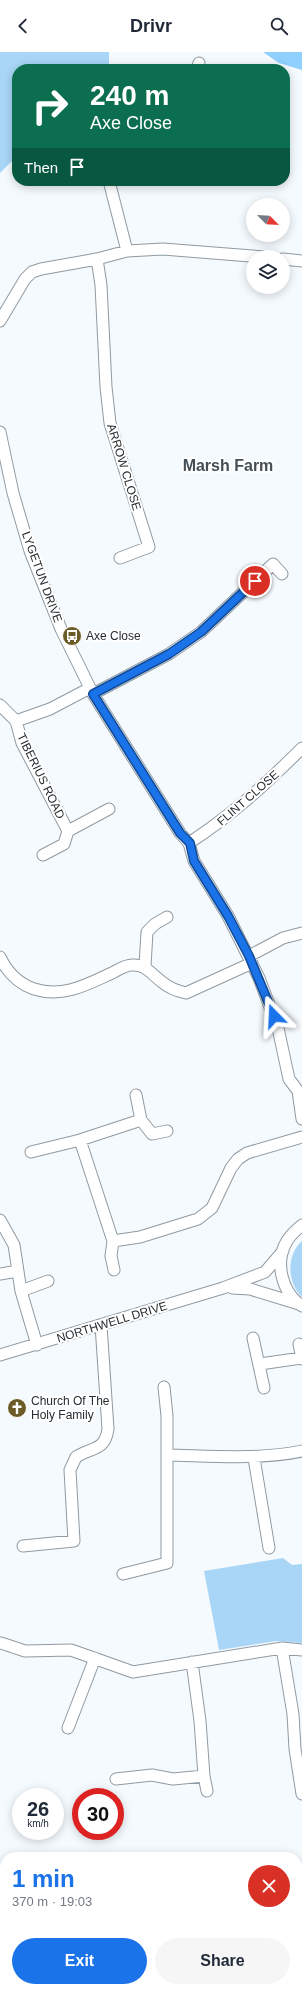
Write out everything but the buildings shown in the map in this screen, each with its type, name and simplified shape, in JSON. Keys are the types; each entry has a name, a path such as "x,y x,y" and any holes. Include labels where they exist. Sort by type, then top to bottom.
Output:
{"street":[{"path":"109,186 127,251"},
{"path":"0,321 25,280 32,272 56,265 97,259 127,251 163,249 246,256"},
{"name":"ARROW CLOSE","path":"97,259 101,284 106,387 110,423 149,547 120,558"},
{"path":"290,260 302,261"},
{"name":"LYGETUN DRIVE","path":"0,432 13,493 30,551 61,629 92,691 180,833 190,843 194,861 228,916 251,959 278,1028 289,1079 300,1090 302,1119"},
{"path":"0,705 16,721 50,709 92,691 169,654 201,632 273,564 282,574"},
{"name":"TIBERIUS ROAD","path":"16,721 22,743 68,831"},
{"name":"FLINT CLOSE","path":"190,843 222,822 262,789 302,748"},
{"name":"TIBERIUS ROAD","path":"43,855 64,844 68,831 108,809"},
{"path":"145,966 147,932 156,924 167,918"},
{"path":"0,957 6,969 17,980 29,987 45,992 60,993 73,990 131,965 145,966 163,983 175,990 186,993 251,959 283,938 302,933"},
{"path":"136,1095 141,1120 152,1134 167,1130"},
{"path":"31,1152 80,1140 141,1120"},
{"path":"113,1241 140,1237 198,1219 212,1208 231,1168 238,1159 246,1153 302,1136"},
{"path":"80,1140 113,1241 111,1256 114,1270"},
{"path":"300,1305 289,1293 282,1280 280,1266 282,1251 302,1216"},
{"path":"0,1220 14,1245 21,1291 37,1345"},
{"path":"292,1234 302,1225"},
{"name":"NORTHWELL DRIVE","path":"0,1355 223,1288 265,1272 282,1251"},
{"path":"0,1274 18,1271"},
{"path":"21,1291 48,1282"},
{"path":"223,1288 250,1289 300,1305"},
{"path":"23,1546 74,1541 70,1470 76,1457 97,1448 103,1443 107,1437 108,1429 101,1325"},
{"path":"253,1338 260,1364 264,1388"},
{"path":"260,1364 302,1359 299,1344"},
{"path":"123,1574 167,1563 167,1416 164,1387"},
{"path":"167,1455 254,1458 302,1451"},
{"path":"254,1458 269,1548"},
{"path":"0,1643 25,1651 71,1650 132,1672 282,1648 302,1650"},
{"path":"282,1648 293,1714 295,1749 302,1794"},
{"path":"68,1728 95,1658"},
{"path":"192,1662 200,1721 204,1776 207,1790"},
{"path":"116,1779 152,1775 173,1779 204,1776"}],"shaded area":[{"path":"0,52 109,52 109,64 12,64 12,161 0,173"},
{"path":"263,52 302,52 302,70 290,66 290,64 279,63"},
{"path":"302,1241 302,1297 293,1284 290,1269 293,1254"},
{"path":"283,1558 292,1565 302,1564 302,1643 276,1641 219,1650 204,1571"}],"place":[{"name":"Axe Close","path":"72,636"},
{"name":"Church Of The Holy Family","path":"17,1408"}],"district":[{"name":"Marsh Farm","path":"228,465"}],"route":[{"path":"255,581 201,632 169,654 93,694 180,833 190,843 194,861 228,916 249,956 274,1016"}]}
